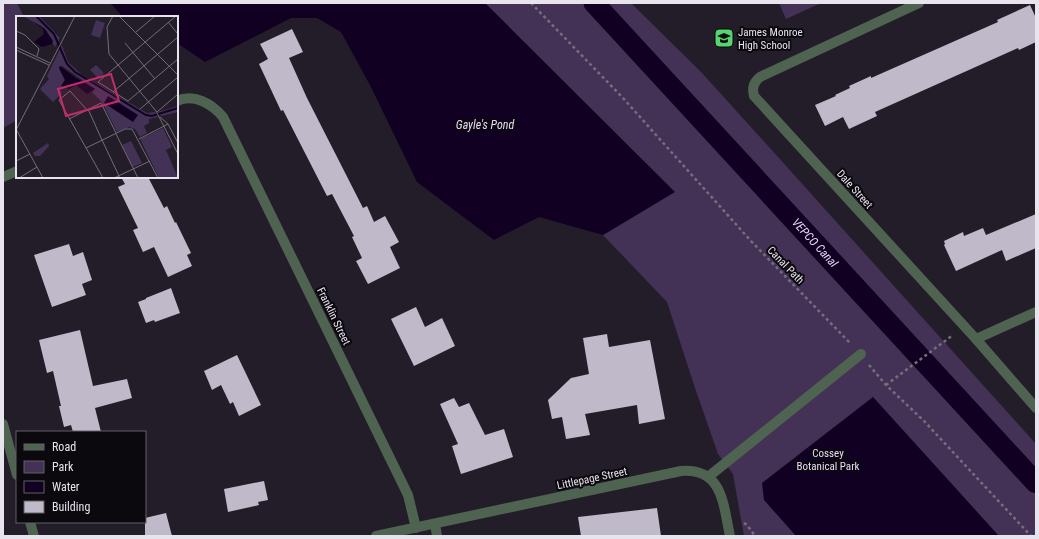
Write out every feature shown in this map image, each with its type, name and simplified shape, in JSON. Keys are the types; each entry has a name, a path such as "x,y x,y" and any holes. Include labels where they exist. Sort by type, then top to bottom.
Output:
{"street":[{"name":"Dale Street","path":"919,3 760,77 755,81 752,89 754,96 976,339 1036,408"},
{"name":"Franklin Street","path":"178,100 192,98 206,102 223,117 408,495 416,528"},
{"path":"3,178 16,172"},
{"path":"976,339 1036,312"},
{"path":"730,536 720,492 714,481 708,477 861,354"},
{"path":"3,424 16,471"},
{"name":"Littlepage Street","path":"376,536 404,533 416,528 681,471 691,470 708,477"},
{"path":"30,523 34,536"},
{"path":"435,524 437,536"}],"path":[{"name":"Canal Path","path":"531,3 623,98 750,240 861,354 886,385 924,421 1031,536"},
{"path":"886,385 964,326"}],"green space":[{"path":"3,3 17,3 24,16 16,16 16,121 3,128"},
{"path":"485,3 631,3 702,73 1036,444 1036,536 744,536 733,474 718,454 667,302 603,235 674,192"},
{"path":"779,3 821,3 786,19"}],"water":[{"name":"Gayle's Pond","path":"110,3 485,3 675,192 603,235 539,217 494,240 417,182 371,87 341,32 317,18 291,18 205,62 178,44 178,16 122,16"},
{"name":"Cossey Botanical Park","path":"873,397 999,536 796,536 764,500 762,483"}],"building":[{"path":"1030,5 1036,18 1036,42 1019,50 1018,48 875,112 877,116 849,129 843,117 825,126 815,105 836,96 835,95 850,88 849,86 871,76 871,78 998,22 997,20"},
{"path":"292,29 303,52 289,58 307,98 363,208 367,206 374,222 385,216 399,242 390,247 400,268 368,284 356,261 362,258 352,237 354,236 332,194 327,196 283,110 281,111 259,64 268,59 260,44"},
{"path":"122,178 149,178 164,208 167,206 175,223 176,222 191,253 187,255 192,266 168,277 154,247 143,252 133,230 138,228 118,187 125,184"},
{"path":"1036,214 1036,248 1006,261 1002,250 956,271 944,245 944,241 963,232 964,236 983,228 986,235"},
{"path":"69,244 73,256 83,252 92,280 82,284 86,295 52,307 34,255"},
{"path":"171,288 180,313 155,322 154,320 146,323 138,302"},
{"path":"416,307 425,327 442,318 455,346 414,366 391,319"},
{"path":"80,330 93,386 127,379 132,398 95,408 101,431 73,431 71,425 64,427 53,371 47,373 39,340"},
{"path":"607,334 609,347 650,340 665,419 639,424 637,405 585,414 590,435 566,439 562,417 552,419 548,400 571,378 589,374 583,338"},
{"path":"237,355 261,405 239,416 233,402 230,404 221,385 212,390 204,371"},
{"path":"454,398 459,407 469,403 485,435 504,429 513,457 461,474 452,446 458,444 440,404"},
{"path":"264,481 268,500 258,502 259,505 228,512 224,489"},
{"path":"657,508 661,536 581,536 578,517"},
{"path":"166,513 172,536 145,536 146,518"}],"waterway":[{"name":"VEPCO Canal","path":"594,3 1036,483"}],"place":[{"name":"James Monroe High School","path":"724,38"}]}
